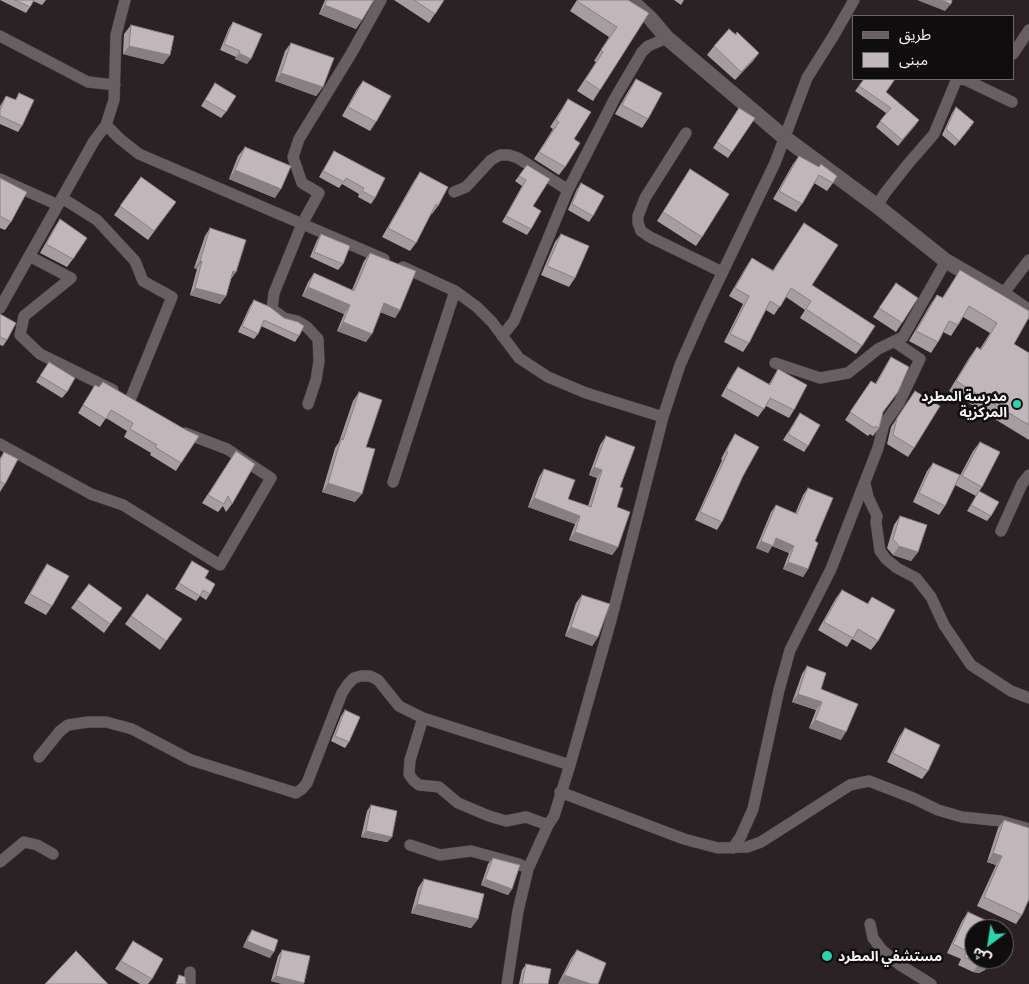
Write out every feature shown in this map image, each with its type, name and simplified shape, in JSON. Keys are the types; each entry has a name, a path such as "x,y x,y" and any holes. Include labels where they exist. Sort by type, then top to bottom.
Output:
{"street":[{"path":"0,308 94,141 106,125 114,100 116,35 125,0"},
{"path":"308,404 316,380 318,339 307,327 297,321 284,318 272,309 274,293 302,224 319,193 302,183 293,158 299,139 351,54 381,0"},
{"path":"630,0 650,18 666,38 784,138 877,206 946,261 1003,294 1029,312"},
{"path":"507,984 518,912 528,869 554,816 570,765 611,620 663,417 680,366 722,272 775,163 807,78 854,0"},
{"path":"1014,52 1029,30"},
{"path":"0,36 88,82 115,85"},
{"path":"502,336 510,328 519,311 568,190 615,98 642,52 648,46 666,38"},
{"path":"877,206 908,164 934,134 958,80"},
{"path":"966,80 1012,102"},
{"path":"106,125 139,154 455,291 477,307 520,358 548,377 586,393 663,417"},
{"path":"686,133 645,198 638,216 638,223 641,230 650,237 722,272"},
{"path":"454,192 466,187 491,160 500,155 518,158 568,190"},
{"path":"0,179 60,201 97,220 135,261 143,281 172,297 134,402 107,386 40,354 20,335 24,316 71,278 29,256"},
{"path":"1003,294 1029,260"},
{"path":"775,363 820,378 848,373 878,349 903,337 946,261"},
{"path":"393,482 455,291"},
{"path":"733,848 741,836 753,809 779,690 790,650 831,569 878,448 884,424 898,403 920,359 895,342"},
{"path":"0,444 91,494 123,505 220,565 271,478 227,448 176,428"},
{"path":"1001,531 1022,484 1029,475"},
{"path":"865,482 868,497 877,516 876,522 880,551 886,559 897,568 916,578 931,597 944,625 971,665 1011,691 1029,698"},
{"path":"39,757 60,731 68,726 88,722 106,722 132,729 191,760 296,792 302,790 307,783 342,694 348,684 354,678 370,676 378,680 399,706 423,718 570,765"},
{"path":"423,718 410,760 410,774 413,780 419,785 438,787 458,803 489,816 506,821 526,817 548,825"},
{"path":"560,792 684,839 718,848 747,847 761,842 850,785 868,781 913,798 938,810 962,817 1000,821 1029,830"},
{"path":"0,862 24,842 36,845 53,854"},
{"path":"410,845 440,855 471,851 519,864 528,869"},
{"path":"870,924 873,938 882,950 900,965 931,984"},
{"path":"190,972 190,984"}],"building":[{"path":"15,0 34,0 30,7"},
{"path":"327,0 374,0 362,20 325,5"},
{"path":"414,0 444,0 435,14"},
{"path":"578,0 628,0 649,13 600,90 585,80 603,52 601,50 617,27"},
{"path":"941,0 952,0 951,4"},
{"path":"233,22 262,34 251,59 239,53 240,51 224,44"},
{"path":"131,25 174,36 170,55 129,46"},
{"path":"729,29 736,35 737,32 759,53 741,72 714,46"},
{"path":"291,43 334,58 323,87 281,73"},
{"path":"636,79 662,93 648,119 622,105"},
{"path":"863,80 894,80 886,92 919,120 902,140 880,121 891,108 859,86"},
{"path":"363,81 391,96 376,122 348,107"},
{"path":"215,83 236,96 226,112 205,100"},
{"path":"19,93 34,100 22,126 0,116 0,110 6,96 16,100"},
{"path":"568,99 591,112 574,139 580,143 565,167 539,152 559,122 556,120"},
{"path":"956,107 974,122 959,141 946,129"},
{"path":"739,108 755,118 732,152 717,142"},
{"path":"245,147 291,166 281,189 235,170"},
{"path":"334,151 385,178 375,198 362,191 364,188 346,178 344,182 323,171"},
{"path":"799,156 819,167 821,164 837,176 833,183 819,175 802,204 779,191"},
{"path":"527,165 550,179 533,206 541,211 531,229 506,216 526,180 519,176"},
{"path":"690,169 729,194 702,237 663,212"},
{"path":"420,172 448,187 438,206 436,204 416,243 388,228"},
{"path":"141,177 176,202 154,231 120,206"},
{"path":"0,178 27,192 11,222 0,216"},
{"path":"581,183 604,196 593,216 572,204"},
{"path":"60,219 87,238 73,259 46,244"},
{"path":"804,223 838,245 812,285 875,326 862,346 806,309 811,301 791,288 780,307 770,301 749,343 730,334 749,296 735,288 752,258 773,271"},
{"path":"210,228 246,240 236,272 233,271 226,296 195,288 202,261 200,261"},
{"path":"321,234 350,246 343,264 314,252"},
{"path":"561,234 589,246 575,278 547,266"},
{"path":"370,253 416,271 400,310 384,303 372,334 343,322 350,305 308,287 314,273 354,291"},
{"path":"960,270 1029,311 1029,317 1014,344 1029,353 1029,425 956,381 977,347 981,350 997,323 969,306 958,325 949,321 938,342 916,331 937,295 943,298"},
{"path":"896,283 918,298 902,323 879,308"},
{"path":"254,300 270,307 284,318 304,326 299,336 264,320 258,334 242,326"},
{"path":"0,314 16,323 7,340 0,337"},
{"path":"891,357 909,367 898,392 883,412 879,428 875,426 874,428 850,412 871,381 876,384"},
{"path":"49,362 75,378 67,392 40,376"},
{"path":"738,367 770,385 778,369 807,385 794,410 770,398 764,409 726,388"},
{"path":"103,382 199,436 181,463 155,447 157,445 130,429 133,423 111,410 106,419 83,405 95,385 99,387"},
{"path":"915,391 940,406 914,448 893,435 897,418"},
{"path":"359,392 382,400 366,447 375,449 362,494 328,483 341,439 343,440"},
{"path":"800,413 820,425 808,446 788,434"},
{"path":"735,434 759,447 743,476 722,522 700,512"},
{"path":"606,436 635,447 620,487 623,488 617,507 630,512 618,547 575,532 580,516 534,498 544,469 575,480 568,499 591,507 602,470 594,467"},
{"path":"980,442 1000,452 982,487 962,476"},
{"path":"236,451 255,464 232,504 228,496 224,504 208,495"},
{"path":"4,452 18,459 5,484 0,481 0,460"},
{"path":"933,463 960,475 945,506 919,493"},
{"path":"808,488 833,498 815,541 818,543 808,569 788,562 794,546 776,538 773,546 761,541 776,505 797,514"},
{"path":"979,491 999,502 991,516 971,505"},
{"path":"900,516 927,525 918,552 899,546 893,539"},
{"path":"192,561 209,571 205,578 215,584 210,594 203,590 200,596 179,583"},
{"path":"47,564 69,576 52,606 30,594"},
{"path":"89,584 122,608 110,624 77,600"},
{"path":"842,590 868,604 872,597 895,610 878,641 858,629 853,638 824,622"},
{"path":"147,594 182,619 166,641 131,616"},
{"path":"582,595 610,604 598,637 571,627"},
{"path":"807,666 826,673 821,689 858,704 846,732 815,720 822,702 798,694"},
{"path":"345,710 360,717 349,742 335,736"},
{"path":"905,728 940,745 928,771 893,753"},
{"path":"371,805 397,811 392,837 366,831"},
{"path":"1004,820 1029,828 1029,899 1022,915 984,897 1002,856 993,853"},
{"path":"493,858 520,865 512,889 485,879"},
{"path":"424,879 484,894 478,919 417,904"},
{"path":"968,912 983,919 965,919"},
{"path":"964,921 964,950 953,944"},
{"path":"252,930 278,940 274,952 247,941"},
{"path":"133,941 163,959 152,979 121,961"},
{"path":"282,950 310,956 304,983 276,976"},
{"path":"577,950 606,963 598,984 591,984 564,975"},
{"path":"76,951 108,984 45,984"},
{"path":"526,964 551,969 548,984 522,984"},
{"path":"179,975 185,977 186,984 176,984"}],"place":[{"name":"مدرسة المطرد المركزية","path":"1017,404"},
{"name":"مستشفي المطرد","path":"827,956"}]}
